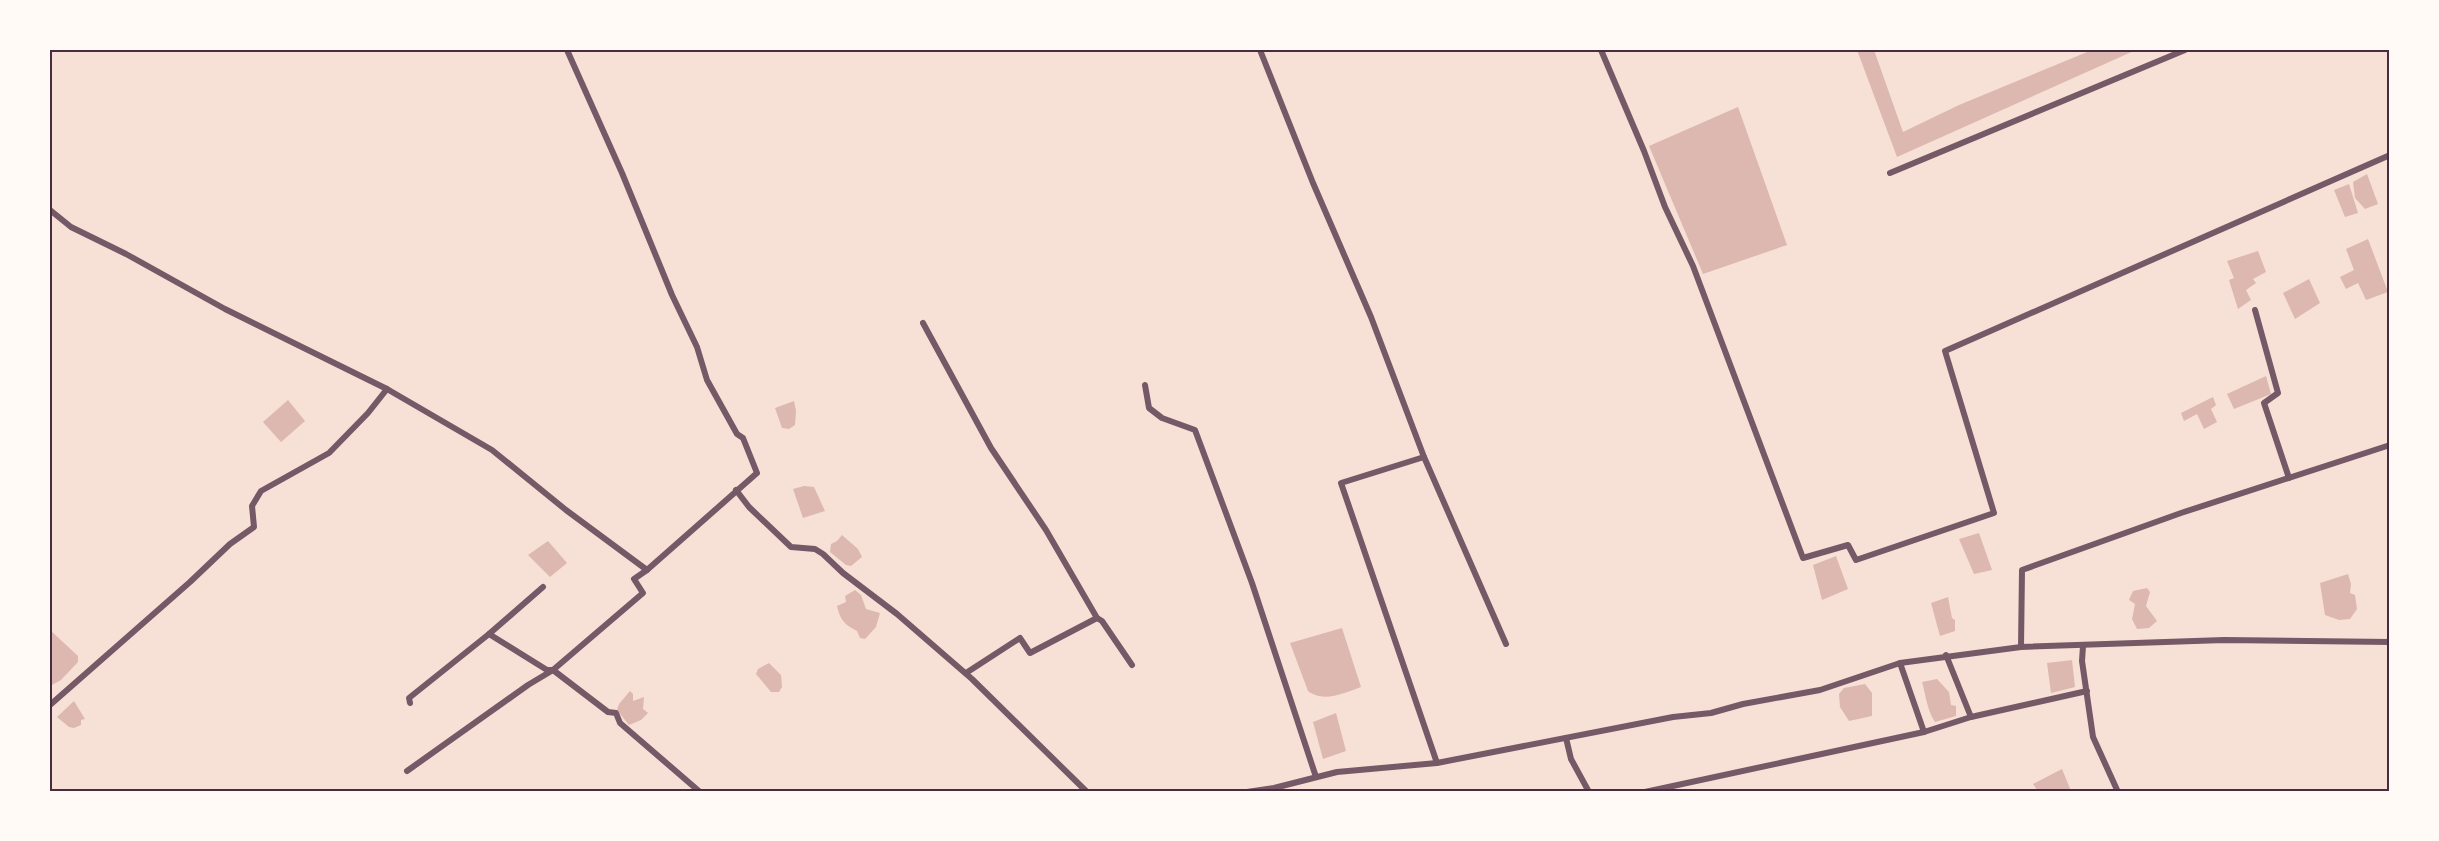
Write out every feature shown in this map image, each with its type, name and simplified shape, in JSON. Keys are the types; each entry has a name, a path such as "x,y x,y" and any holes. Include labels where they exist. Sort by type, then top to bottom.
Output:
{"street":[{"path":"407,771 528,685 553,670 643,593 634,579 757,473 743,438 736,434 707,380 697,347 672,296 622,173 567,50"},
{"path":"1260,50 1313,183 1371,317 1424,457 1506,644"},
{"path":"1602,50 1665,207 1692,266 1803,558 1848,545 1856,560 1994,513 1945,351 2390,155"},
{"path":"1890,173 2185,50"},
{"path":"50,210 71,227 126,254 225,309 387,388 492,450 566,510 647,570"},
{"path":"2254,310 2277,393 2264,403 2289,478"},
{"path":"923,323 991,448 1046,530 1097,618 1102,621 1132,665"},
{"path":"1145,385 1149,408 1162,418 1195,430 1252,583 1316,777"},
{"path":"50,705 230,544 254,527 252,506 261,491 329,453 368,413 387,388"},
{"path":"2021,647 2022,570 2181,513 2389,446"},
{"path":"1424,457 1341,483 1437,764"},
{"path":"736,490 749,507 791,547 815,549 823,554 966,673 1087,792"},
{"path":"410,703 409,698 543,587"},
{"path":"966,673 1020,638 1030,653 1097,618"},
{"path":"489,634 547,670 553,670 608,712 616,713 620,723 700,792"},
{"path":"1247,792 1274,788 1337,772 1437,764 1673,717 1711,713 1743,704 1820,690 1900,663 1946,656 2021,647 2224,640 2390,642"},
{"path":"2083,646 2082,661 2093,738 2118,792"},
{"path":"1946,656 1971,717"},
{"path":"1900,663 1924,732"},
{"path":"1645,792 1924,732 1971,717 2087,692"},
{"path":"1566,738 1571,759 1589,792"}],"shaded area":[{"path":"1857,50 1874,50 1903,132 1959,105 2092,50 2136,50 1897,157"},
{"path":"1738,107 1787,245 1703,274 1649,146"},
{"path":"2367,174 2378,204 2365,209 2355,198 2353,182"},
{"path":"2349,184 2358,213 2345,217 2334,190"},
{"path":"2368,239 2388,292 2366,300 2358,283 2346,289 2340,277 2354,270 2346,249"},
{"path":"2258,251 2266,272 2253,279 2256,283 2246,290 2251,300 2238,309 2229,280 2234,278 2227,261"},
{"path":"2309,279 2320,303 2295,319 2283,293"},
{"path":"2266,376 2271,394 2234,409 2227,394"},
{"path":"2213,397 2216,405 2211,409 2217,422 2204,429 2197,414 2184,421 2181,413"},
{"path":"288,400 305,421 281,442 263,422"},
{"path":"794,401 795,425 789,429 782,428 775,408"},
{"path":"804,486 814,487 825,511 803,518 793,489"},
{"path":"1979,533 1992,570 1974,574 1959,539"},
{"path":"842,535 858,549 862,557 851,566 846,565 830,552 831,544"},
{"path":"548,541 567,563 550,577 528,555"},
{"path":"1836,556 1848,589 1822,600 1813,565"},
{"path":"2348,574 2351,584 2350,593 2355,595 2357,609 2350,619 2339,620 2325,615 2320,583"},
{"path":"2147,588 2150,592 2146,606 2157,621 2149,628 2137,629 2132,619 2135,604 2129,600 2133,591"},
{"path":"855,590 861,595 866,609 880,613 876,627 865,639 860,638 857,631 844,622 837,606 846,602 845,596"},
{"path":"1948,597 1952,618 1955,620 1955,631 1940,636 1931,603"},
{"path":"1342,628 1361,687 1334,696 1314,695 1308,691 1290,643"},
{"path":"50,630 78,656 78,662 61,680 50,686"},
{"path":"2072,660 2075,687 2051,693 2047,663"},
{"path":"769,663 781,675 782,687 779,692 771,692 756,674 758,669"},
{"path":"1937,679 1949,692 1951,705 1956,706 1956,716 1935,722 1928,708 1922,682"},
{"path":"1865,684 1872,693 1872,716 1849,721 1840,707 1839,694 1844,688"},
{"path":"630,691 633,694 633,701 644,697 643,709 648,713 641,720 629,725 617,710"},
{"path":"74,701 85,719 81,720 81,725 74,728 69,727 57,717"},
{"path":"1336,713 1346,751 1323,759 1313,722"},
{"path":"2062,769 2071,791 2038,791 2033,784"}]}
